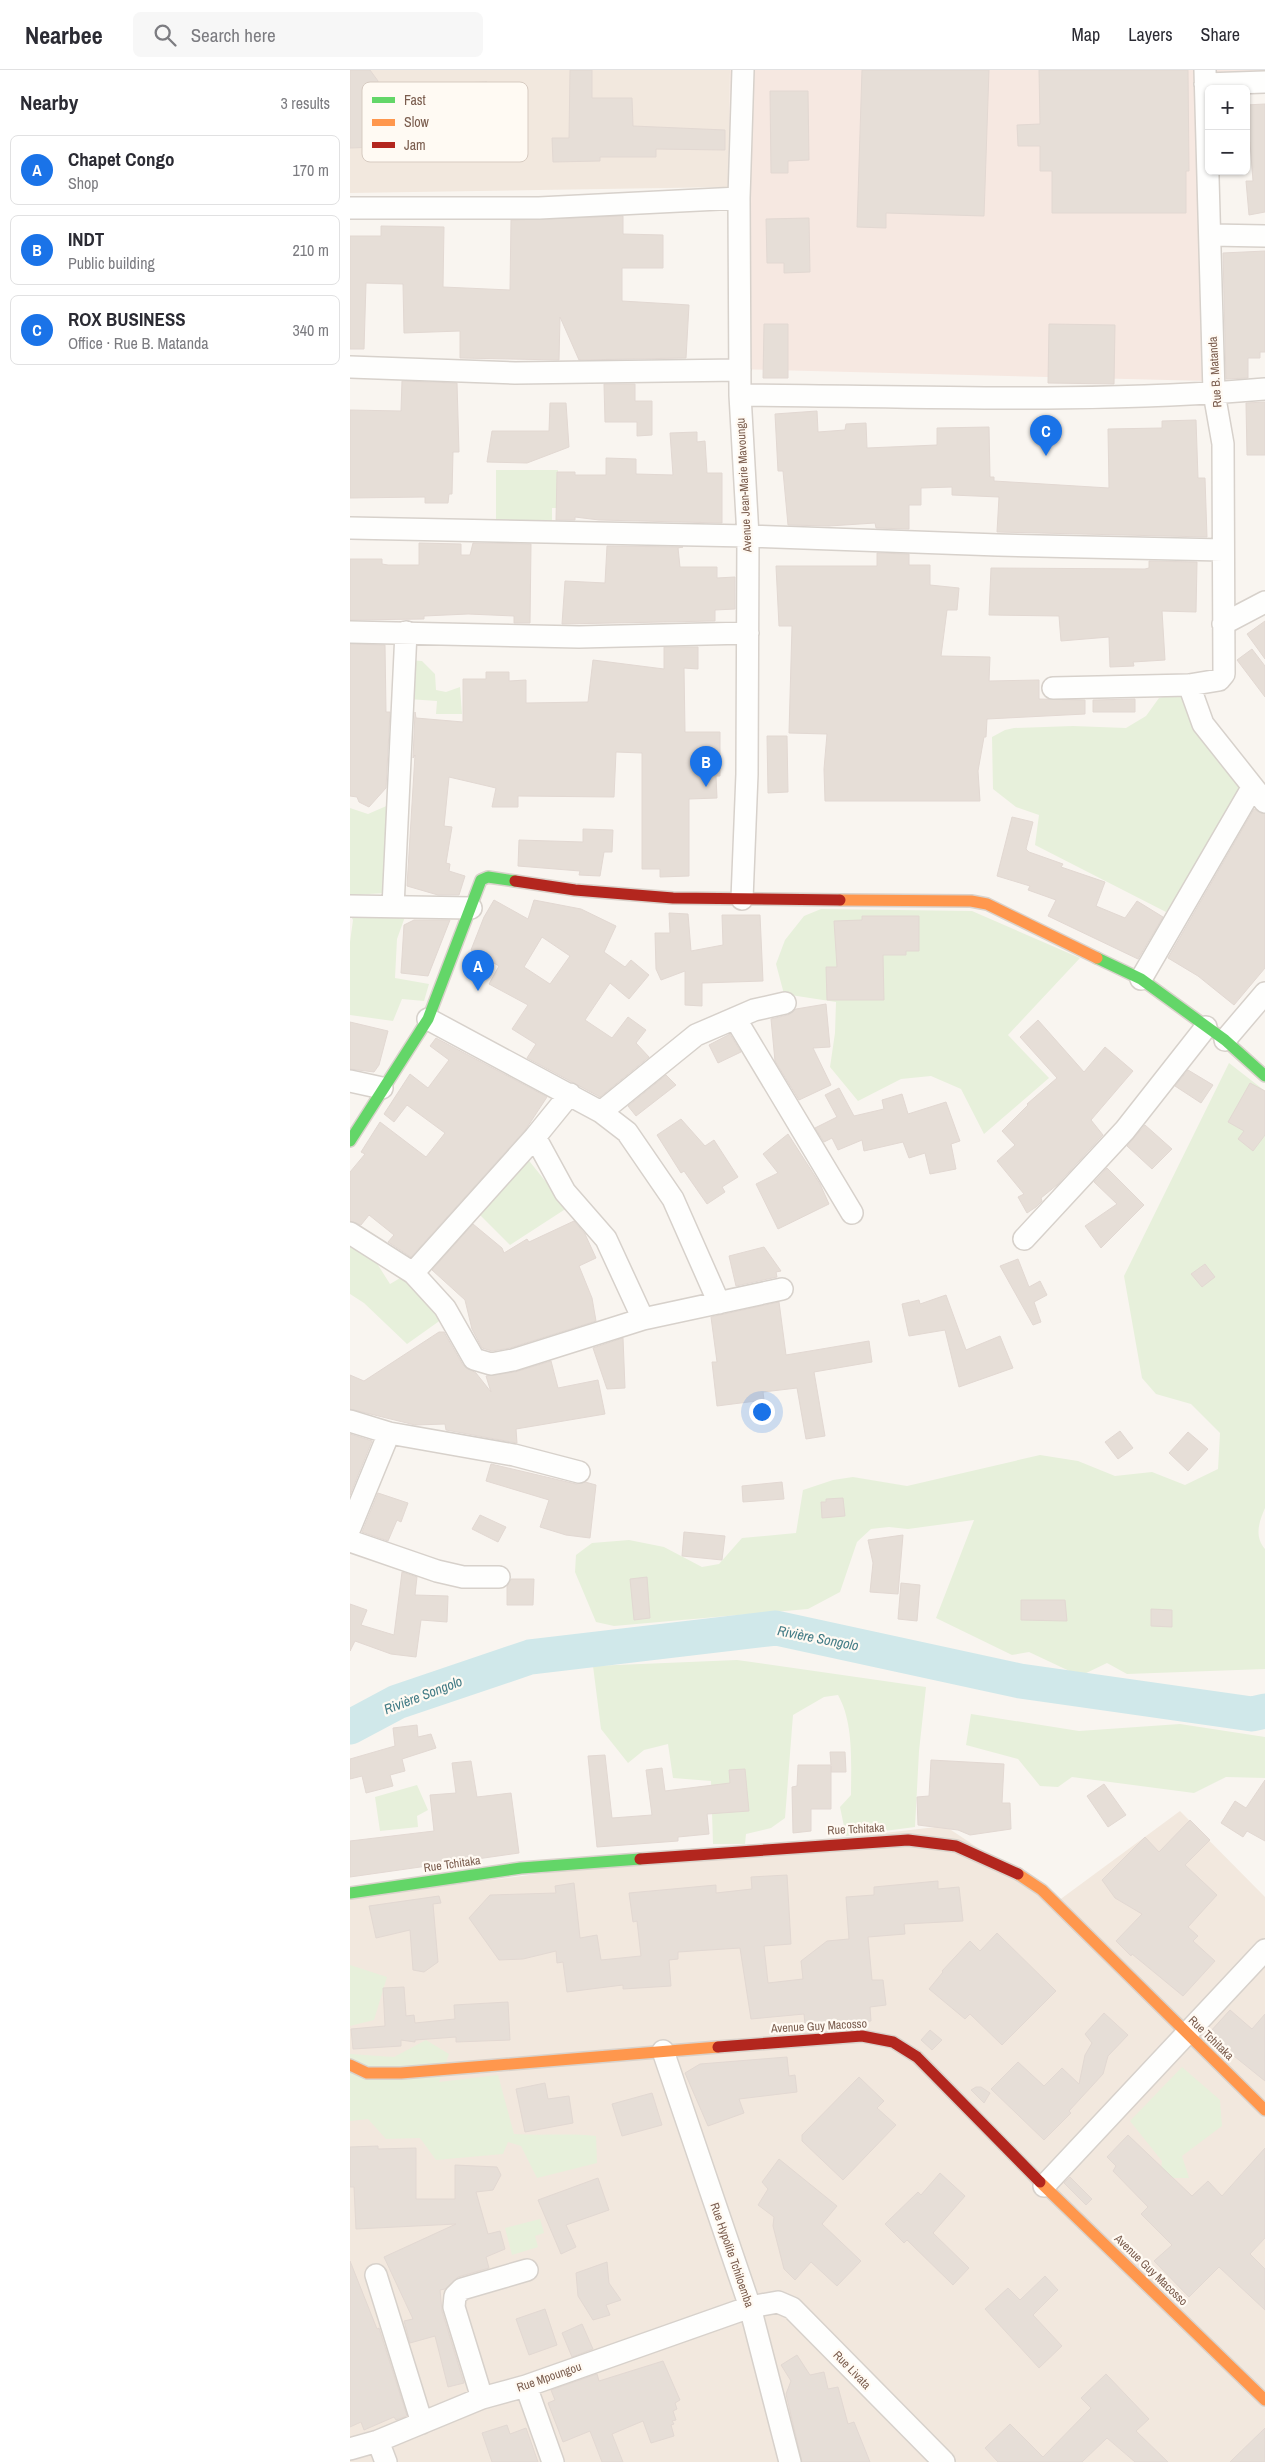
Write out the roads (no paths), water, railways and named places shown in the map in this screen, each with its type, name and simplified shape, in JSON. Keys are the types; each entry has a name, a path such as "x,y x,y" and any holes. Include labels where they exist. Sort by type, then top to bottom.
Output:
{"street":[{"name":"Avenue Jean-Marie Mavoungu","path":"742,899 747,774 748,633 748,536 740,395 739,198 743,70"},
{"path":"1205,77 1265,82"},
{"name":"Rue B. Matanda","path":"1189,685 1219,680 1224,674 1223,444 1214,393 1205,77"},
{"path":"350,208 539,208 739,198"},
{"path":"1211,236 1265,236"},
{"path":"350,367 515,374 740,370"},
{"path":"740,395 1099,397 1214,393 1265,389"},
{"path":"350,528 748,536 998,545 1223,550"},
{"path":"1223,624 1265,602"},
{"path":"350,632 579,637 748,633"},
{"path":"393,907 406,632"},
{"path":"1053,688 1189,685 1203,724 1258,795 1141,979"},
{"path":"350,1141 382,1088 428,1019 478,886 481,880 488,877 574,890 643,896 979,903 995,908 1141,979 1224,1040 1265,1076"},
{"path":"350,906 471,908"},
{"path":"1224,1040 1265,993"},
{"path":"600,1112 696,1035 754,1010 785,1003"},
{"path":"736,1018 852,1213"},
{"path":"428,1019 570,1094 600,1112 627,1132 673,1199 719,1303"},
{"path":"1024,1239 1125,1130 1206,1027"},
{"path":"350,1081 382,1088"},
{"path":"413,1273 535,1137 570,1094"},
{"path":"535,1137 565,1192 606,1238 643,1319"},
{"path":"350,1232 413,1273 445,1308 474,1359 491,1364 537,1354 643,1319 782,1289"},
{"path":"350,1421 388,1433 514,1455 579,1472"},
{"path":"350,1528 388,1433"},
{"path":"350,1541 437,1571 464,1577 499,1577"},
{"name":"Rue Tchitaka","path":"350,1893 521,1868 908,1840 956,1846 1010,1869 1042,1890 1265,2110"},
{"path":"1044,2186 1186,2032 1265,1950"},
{"name":"Avenue Guy Macosso","path":"350,2066 367,2072 401,2073 824,2038 884,2037 901,2044 917,2057 1044,2186 1265,2400"},
{"name":"Rue Hypolite Tchiloemba","path":"663,2051 750,2307 790,2462"},
{"path":"482,2398 454,2306 455,2296 462,2290 527,2270"},
{"path":"376,2275 422,2423"},
{"name":"Rue Livata","path":"750,2307 778,2302 792,2308 944,2462"},
{"name":"Rue Mpoungou","path":"350,2450 378,2441 482,2398 526,2386 750,2307"},
{"path":"526,2386 553,2462"},
{"path":"378,2441 386,2462"}],"waterway":[{"name":"Rivière Songolo","path":"350,1727 397,1702 530,1657 776,1628 1020,1681 1252,1714 1265,1711"}],"place":[{"name":"ROX BUSINESS","path":"1046,456"},
{"name":"INDT","path":"706,787"},
{"name":"Chapet Congo","path":"478,991"}]}
